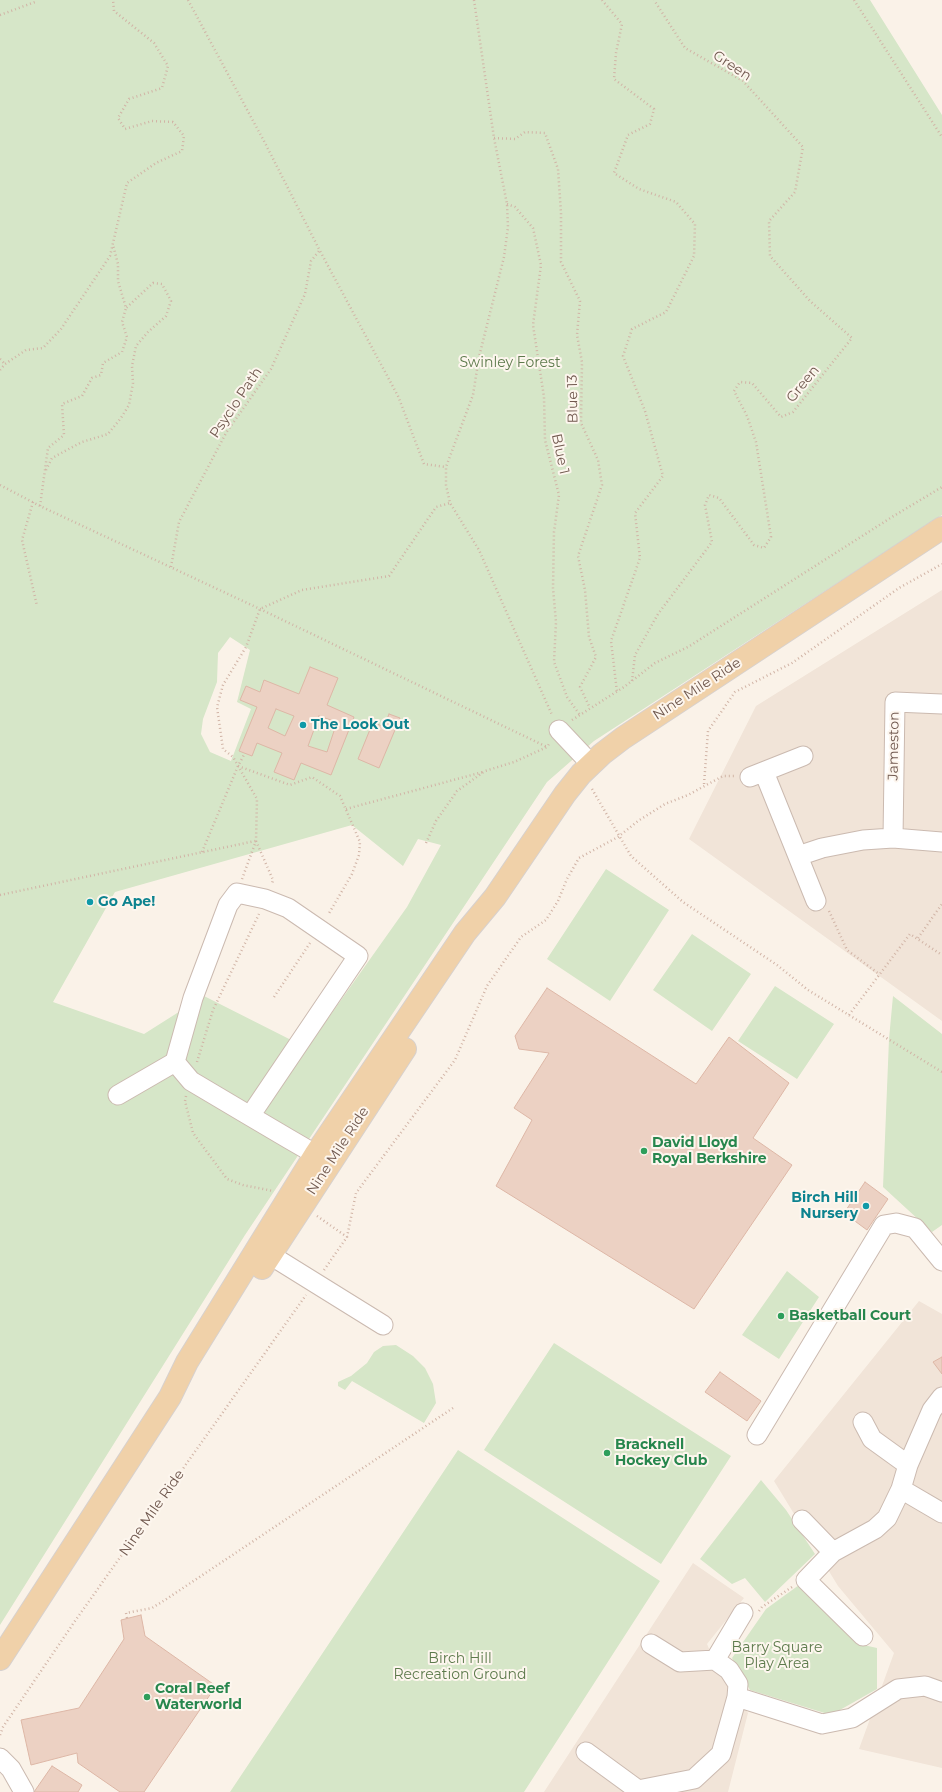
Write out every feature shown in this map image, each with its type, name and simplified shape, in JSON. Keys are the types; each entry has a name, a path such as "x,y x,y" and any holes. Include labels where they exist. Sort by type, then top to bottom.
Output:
{"main road":[{"name":"Nine Mile Ride","path":"0,1659 170,1397 198,1368 264,1251 323,1159 476,940 495,897 565,794 586,769 623,738 942,528"}],"street":[{"name":"Jameston","path":"893,838 895,702 942,704"},
{"path":"558,730 586,769"},
{"path":"803,756 757,775 798,856 816,901"},
{"path":"798,856 822,848 863,840 893,838 942,842"},
{"path":"118,1095 175,1062 193,998 228,905 237,893 265,899 288,908 358,956 250,1116"},
{"path":"175,1062 191,1081 323,1159"},
{"path":"757,1435 884,1225 896,1223 915,1228 942,1261"},
{"path":"264,1251 383,1325"},
{"path":"863,1636 806,1580 833,1552 875,1529 886,1518 901,1489 908,1465 932,1410 942,1397"},
{"path":"863,1422 872,1439 908,1465"},
{"path":"901,1489 942,1513"},
{"path":"802,1520 833,1552"},
{"path":"715,1660 751,1613"},
{"path":"586,1752 636,1791 697,1786 721,1754 738,1696 738,1684 729,1670 715,1660 680,1662 651,1644"},
{"path":"738,1696 822,1724 852,1718 898,1689 925,1686 942,1692"},
{"path":"0,1758 11,1769 24,1792"}],"path":[{"path":"0,15 35,2 36,0"},
{"path":"0,370 5,364 26,350 43,348 61,329 110,256 127,182 156,164 182,151 184,136 173,122 152,121 125,129 118,118 129,99 162,88 168,66 154,43 114,11 113,0"},
{"path":"188,0 398,396 424,464 446,467"},
{"path":"474,0 494,138 507,204 508,227 504,257 479,357 473,395 446,467 446,485 450,503 479,550 558,730"},
{"path":"602,0 622,24 616,53 614,79 654,108 650,124 628,135 614,173 639,189 676,202 694,224 694,256 666,312 632,329 623,356 645,411 663,476 635,513 640,558 611,640 617,692"},
{"name":"Green","path":"632,681 635,655 658,614 712,542 705,505 709,495 719,498 754,544 764,548 771,537 756,442 747,416 734,391 740,382 752,383 781,417 793,412 852,338 810,301 770,256 769,221 794,192 803,147 743,81 685,48 654,0"},
{"path":"854,0 942,137"},
{"name":"Blue 13","path":"494,138 515,139 525,132 545,133 558,169 561,213 561,262 580,301 577,335 582,362 581,423 598,460 602,485 578,556 585,590 590,636 596,657 580,687 590,708"},
{"name":"Blue 1","path":"507,204 515,207 533,228 541,265 533,325 544,397 545,440 559,495 554,532 553,588 556,622 554,662 567,697 580,715"},
{"path":"113,243 118,264 118,281 126,308"},
{"name":"Psyclo Path","path":"171,567 179,522 226,433 271,369 305,294 312,261 320,251"},
{"path":"40,506 48,448 64,435 62,404 82,396 92,378 101,375 103,363 122,352 127,337 122,322 126,308 153,283 162,284 171,301 166,316 148,332 136,346 132,366 133,383 129,405 108,434 82,442 52,458 45,473"},
{"path":"0,359 5,364"},
{"path":"0,485 40,506 260,609 547,747"},
{"path":"346,809 486,772 514,762 547,747 558,730 617,692 655,663 688,647 794,579 942,488"},
{"path":"33,502 22,540 38,606"},
{"path":"237,893 256,841 257,799 233,757 222,749 217,707 223,685 246,647 260,609 302,590 389,576 436,507 450,503"},
{"path":"704,785 708,732 735,692 792,663 899,588 942,564"},
{"path":"202,852 238,766 245,753"},
{"path":"238,766 290,785 312,777 340,796 360,842 358,855 343,891 274,997"},
{"path":"586,769 591,788 618,837 631,856 683,902 777,965 808,990 942,1072"},
{"path":"426,843 436,821 457,791 486,772"},
{"path":"323,1271 347,1237 356,1193 455,1060 487,986 521,937 546,920 558,901 567,879 579,858 618,837 643,817 723,776 757,775"},
{"path":"0,894 256,841"},
{"path":"256,841 273,880 271,886"},
{"path":"816,901 831,913 847,950 879,974"},
{"path":"918,938 942,904"},
{"path":"197,1065 212,1010 261,911"},
{"path":"849,1015 910,934 942,955"},
{"path":"188,1092 185,1101 193,1133 226,1179 243,1185 279,1192"},
{"path":"317,1216 347,1237"},
{"name":"Nine Mile Ride","path":"0,1735 75,1621 307,1294"},
{"path":"127,1618 126,1613 152,1608 159,1604 453,1408"},
{"path":"751,1613 786,1592 798,1581 806,1580"}],"shaded area":[{"path":"942,590 942,1021 689,839 756,706"},
{"path":"919,1301 942,1314 942,1768 859,1749 894,1653 838,1586 774,1481"},
{"path":"693,1563 744,1598 707,1644 720,1674 748,1713 728,1792 544,1792"}],"green space":[{"name":"Swinley Forest","path":"0,0 870,0 942,115 942,515 594,741 547,782 245,1235 0,1625","holes":["230,637 250,650 237,702 251,709 231,761 210,752 201,734 203,719 217,682 218,653","352,825 403,866 418,839 441,845 407,907 307,1048 204,996 144,1034 53,1002 115,892"]},
{"path":"606,869 669,910 610,1001 547,959"},
{"path":"692,934 751,974 712,1031 653,990"},
{"path":"775,986 834,1024 797,1079 738,1041"},
{"path":"893,996 942,1034 942,1225 932,1232 883,1187 889,1039"},
{"name":"Basketball Court","path":"787,1271 819,1297 779,1359 742,1335"},
{"name":"Bracknell Hockey Club","path":"554,1343 731,1456 661,1564 484,1450"},
{"path":"396,1345 413,1356 425,1368 433,1384 436,1403 424,1423 352,1381 345,1390 338,1386 338,1382 351,1376 367,1363 374,1352 383,1346"},
{"name":"Birch Hill Recreation Ground","path":"458,1450 660,1581 524,1792 230,1792"},
{"path":"761,1480 786,1510 815,1554 765,1602 745,1578 732,1584 700,1559"},
{"name":"Barry Square Play Area","path":"799,1585 859,1644 877,1648 877,1689 831,1715 750,1690 732,1658 766,1609"}],"building":[{"name":"The Look Out","path":"310,667 338,678 327,705 354,717 331,775 301,763 294,780 274,772 282,753 257,743 252,756 239,751 257,707 240,700 246,686 260,692 264,680 299,694","holes":["276,709 294,716 285,736 268,728","319,716 337,722 327,752 308,746"]},
{"path":"389,714 400,718 379,768 358,759 373,722 384,727"},
{"name":"David Lloyd Royal Berkshire","path":"547,988 696,1084 729,1037 789,1083 753,1138 792,1165 694,1309 496,1186 532,1120 514,1108 549,1053 519,1049 515,1036"},
{"name":"Birch Hill Nursery","path":"865,1182 888,1199 867,1230 844,1213"},
{"path":"942,1357 942,1374 933,1362"},
{"path":"720,1372 761,1401 747,1421 705,1392"},
{"name":"Coral Reef Waterworld","path":"141,1615 145,1636 216,1686 144,1792 120,1792 78,1763 77,1753 31,1765 21,1720 79,1708 124,1639 121,1620"},
{"path":"52,1766 82,1785 78,1792 34,1792"}],"place":[{"name":"The Look Out","path":"303,725"},
{"name":"Go Ape!","path":"90,902"},
{"name":"David Lloyd Royal Berkshire","path":"644,1151"},
{"name":"Birch Hill Nursery","path":"866,1206"},
{"name":"Basketball Court","path":"781,1316"},
{"name":"Bracknell Hockey Club","path":"607,1453"},
{"name":"Coral Reef Waterworld","path":"147,1697"}]}
